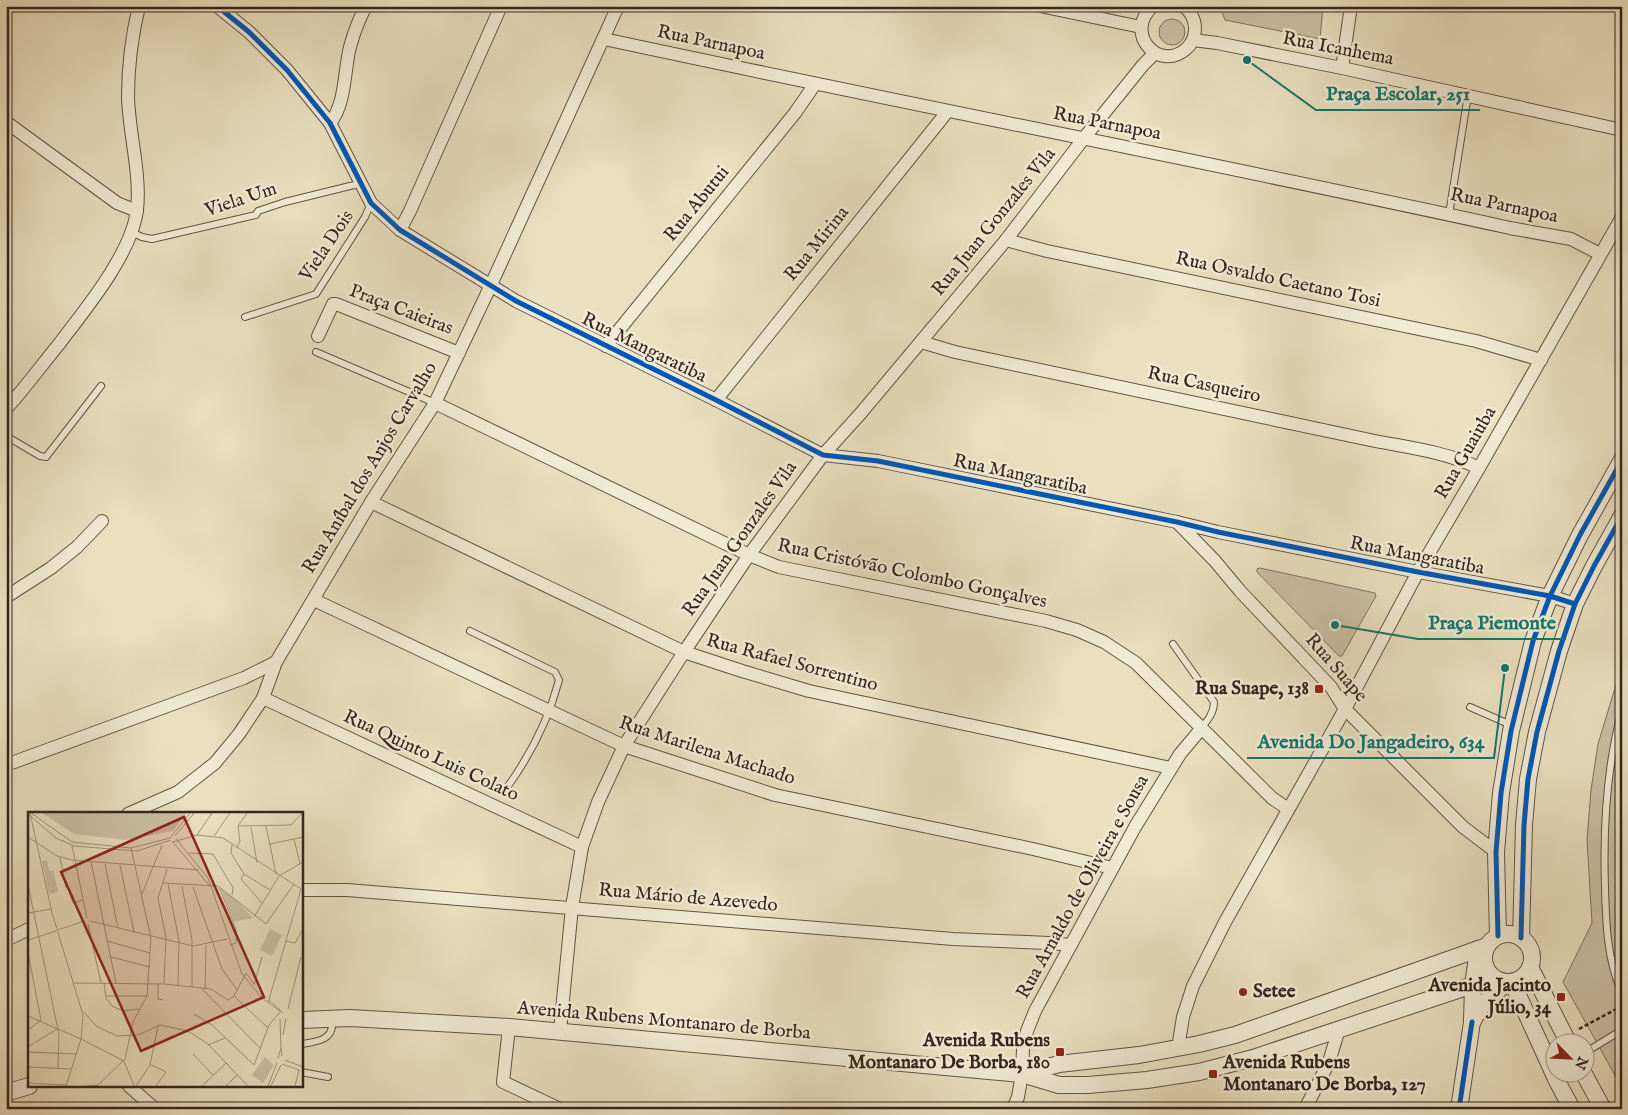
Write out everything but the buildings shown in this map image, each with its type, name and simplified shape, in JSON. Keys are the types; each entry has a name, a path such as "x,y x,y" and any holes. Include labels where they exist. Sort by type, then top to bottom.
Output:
{"street":[{"path":"6,409 76,321 116,264 131,232 137,211 136,174 128,96 133,31 139,6"},
{"path":"217,6 249,32 287,70 330,123 371,203"},
{"path":"330,123 338,112 350,46 358,21 366,6"},
{"path":"400,230 500,6"},
{"name":"Rua Aníbal dos Anjos Carvalho","path":"133,812 178,792 215,763 239,734 263,698 276,662 371,502 435,402 490,287 618,6"},
{"path":"1040,6 1141,27"},
{"path":"1153,6 1143,18 1141,33 1151,49 1169,56 1177,55 1189,46 1193,40 1195,24 1192,16 1183,6"},
{"path":"1342,68 1351,6"},
{"name":"Rua Parnapoa","path":"604,39 947,112 1084,138 1571,239 1600,254"},
{"name":"Rua Icanhema","path":"1193,40 1342,68 1622,130"},
{"name":"Rua Juan Gonzales Vila","path":"560,1032 572,907 582,847 598,802 624,746 749,555 823,455 1006,240 1143,65 1151,49"},
{"name":"Rua Abutui","path":"606,346 795,113 815,84"},
{"name":"Rua Mirina","path":"716,400 947,112"},
{"path":"6,122 117,203 137,211"},
{"name":"Rua Mangaratiba","path":"371,203 400,230 516,302 823,455 878,461 1218,532 1550,596 1576,604"},
{"name":"Rua Guaiuba","path":"1178,1048 1183,1017 1193,986 1225,922 1345,709 1418,572 1622,217"},
{"name":"Rua Osvaldo Caetano Tosi","path":"1006,240 1047,251 1467,339 1541,360"},
{"name":"Praça Caieiras","path":"318,336 333,304 336,304 459,353"},
{"name":"Rua Casqueiro","path":"921,342 955,352 1444,454 1479,468"},
{"name":"Rua Cristóvão Colombo Gonçalves","path":"435,402 749,555 779,567 1046,621 1077,630 1104,642 1136,663 1272,798 1288,809"},
{"path":"1459,1109 1472,1022 1473,986 1488,944 1501,792 1512,726 1533,641 1550,596 1580,535 1622,460"},
{"name":"Rua Rafael Sorrentino","path":"371,502 684,652 809,691 1171,768"},
{"path":"1521,938 1522,864 1528,779 1532,753 1547,691 1576,604 1594,566 1622,516"},
{"path":"6,597 51,568 77,547 102,521"},
{"name":"Rua Suape","path":"1177,522 1215,560 1240,590 1331,687 1345,709 1463,827 1496,852"},
{"name":"Rua Marilena Machado","path":"314,600 624,746 775,795 1032,848 1112,868"},
{"path":"6,765 244,678 276,662"},
{"name":"Rua Quinto Luis Colato","path":"263,698 582,847"},
{"name":"Rua Arnaldo de Oliveira e Sousa","path":"1013,1109 1018,1097 1022,1074 1023,1049 1027,1031 1035,1011 1135,827 1180,754 1201,728"},
{"name":"Rua Mário de Azevedo","path":"302,890 347,890 953,938 1071,945"},
{"path":"6,940 28,929"},
{"path":"1472,1022 1483,1004 1504,981 1523,977 1530,967 1532,956 1528,945 1521,938 1510,934 1488,944 1484,963 1490,974 1504,981 1546,1056"},
{"name":"Avenida Rubens Montanaro de Borba","path":"1022,1074 1058,1064 1139,1055 1235,1035 1488,944"},
{"path":"1530,967 1563,1032"},
{"name":"Avenida Rubens Montanaro de Borba","path":"302,1020 350,1018 509,1027 1022,1074 1059,1085 1088,1085 1147,1080 1199,1072 1253,1058 1339,1028 1473,986 1504,981"},
{"path":"509,1027 503,1082 560,1109"},
{"path":"1305,1109 1328,1062 1339,1028"},
{"path":"1560,1082 1572,1109"},
{"path":"1588,1082 1603,1109"},
{"path":"6,1093 28,1086"},
{"path":"131,1088 155,1109"}],"lane":[{"path":"1449,214 1468,95"},
{"name":"Viela Um","path":"131,232 152,239 256,215 258,211 285,202 362,184"},
{"name":"Viela Dois","path":"244,317 316,294 365,217 371,203"},
{"path":"316,352 435,402"},
{"path":"6,436 40,456 46,456 101,386"},
{"path":"470,631 555,672 559,680 549,711 531,751 508,786"},
{"path":"1173,644 1214,702 1212,715 1201,728"},
{"path":"1470,707 1512,726"},
{"path":"1622,710 1616,730 1609,773 1604,847 1606,928 1612,968 1622,993"},
{"path":"302,1044 321,1041 329,1033 333,1025 332,1018"},
{"path":"1596,1046 1622,1030"},
{"path":"302,1072 328,1077"}],"path":[{"path":"1586,1025 1622,1006"}],"shaded area":[{"path":"1220,6 1323,6 1320,39 1225,20"},
{"path":"1172,19 1181,23 1185,32 1181,41 1172,45 1163,41 1159,32 1163,23"},
{"path":"1260,568 1375,593 1376,596 1342,656 1339,656 1257,572 1257,569"},
{"path":"1622,665 1622,1088 1596,1041 1596,1032 1591,1032 1563,982 1592,923 1587,839 1591,790 1598,744"}],"cycle path":[{"path":"217,6 249,32 287,70 330,123 371,203 400,230 516,301 823,455 878,461 1218,532 1550,596 1575,604"},
{"path":"1498,936 1496,852 1501,793 1511,731 1533,641 1550,596 1580,535 1622,460"},
{"path":"1521,938 1524,825 1528,779 1537,732 1559,651 1575,604 1622,516"},
{"path":"1459,1109 1472,1022"}],"place":[{"name":"Praça Escolar, 251","path":"1247,60"},
{"name":"Praça Piemonte","path":"1335,625"},
{"name":"Avenida Do Jangadeiro, 634","path":"1505,668"},
{"name":"Rua Suape, 138","path":"1319,689"},
{"name":"Setee","path":"1243,992"},
{"name":"Avenida Jacinto Júlio, 34","path":"1561,997"},
{"name":"Avenida Rubens Montanaro De Borba, 180","path":"1060,1052"},
{"name":"Avenida Rubens Montanaro De Borba, 127","path":"1213,1074"}]}
